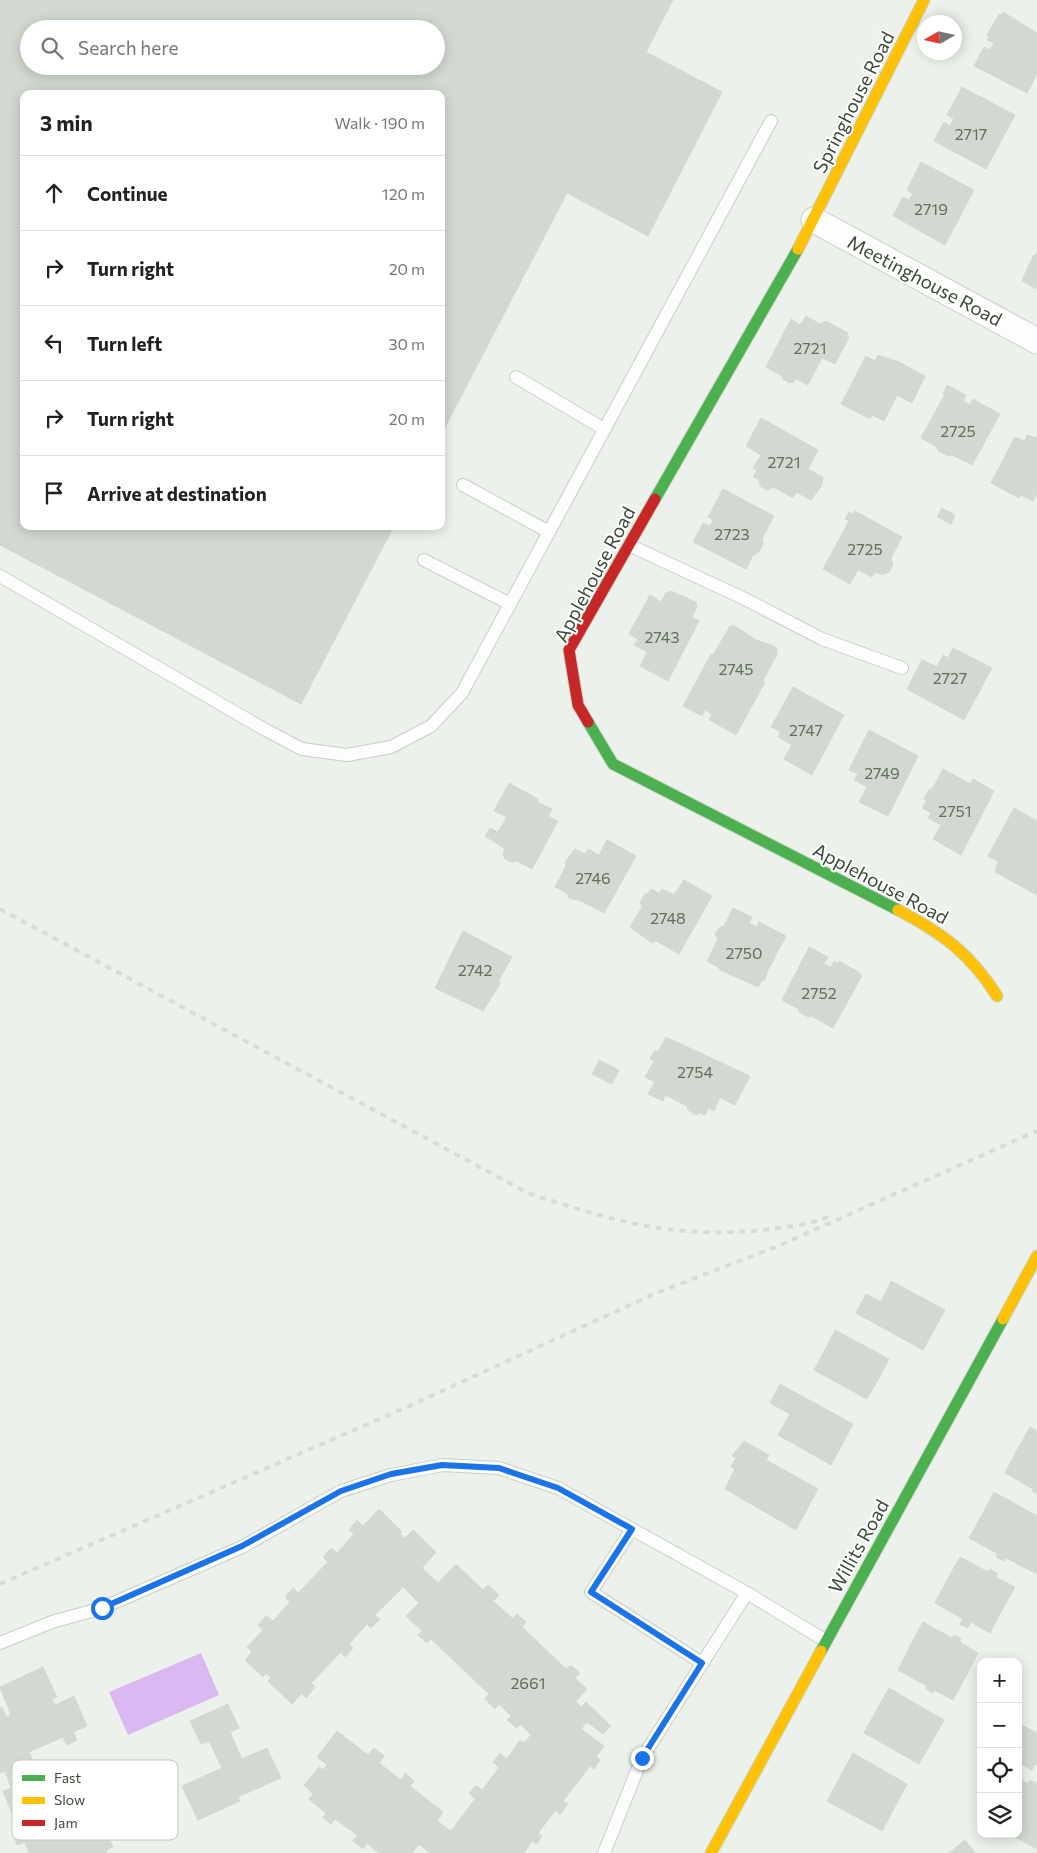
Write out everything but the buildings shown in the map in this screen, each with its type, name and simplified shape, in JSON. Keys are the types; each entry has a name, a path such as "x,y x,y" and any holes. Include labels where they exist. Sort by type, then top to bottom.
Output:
{"street":[{"name":"Springhouse Road","path":"814,220 924,0"},
{"name":"Meetinghouse Road","path":"814,220 1037,340"},
{"name":"Applehouse Road","path":"814,220 569,650 578,705 613,764 925,924 961,949 979,967 997,996"},
{"name":"Willits Road","path":"711,1853 826,1641 1035,1266"}],"lane":[{"path":"0,576 262,728 302,749 347,755 391,748 431,726 462,693 771,121"},
{"path":"516,377 604,429"},
{"path":"463,485 549,532"},
{"path":"629,545 745,599 822,639 902,668"},
{"path":"424,560 510,604"},
{"path":"0,1643 52,1622 102,1608 242,1546 341,1491 391,1474 442,1465 499,1468 558,1488 747,1593 826,1641"},
{"path":"632,1529 591,1592 702,1663"},
{"path":"604,1853 642,1758 747,1593"}],"shaded area":[{"path":"201,1653 219,1695 128,1735 109,1692"}],"railway":[{"path":"0,909 528,1193 587,1212 672,1230 701,1232 763,1230 806,1224 830,1216"},
{"path":"0,1584 407,1407 654,1294 778,1246 1037,1131"}],"traffic: fast":[{"path":"655,499 798,249"},
{"path":"588,722 613,764 898,910"},
{"path":"821,1651 1003,1319"}],"traffic: slow":[{"path":"798,249 924,0"},
{"path":"898,910 928,927 954,946 976,968 997,996"},
{"path":"1003,1319 1037,1256"},
{"path":"711,1853 821,1651"}],"traffic: jam":[{"path":"588,722 578,705 569,650 655,499"}],"route":[{"path":"102,1608 242,1546 341,1491 391,1474 442,1465 499,1468 558,1488 632,1529 591,1592 702,1663 642,1758"}]}
